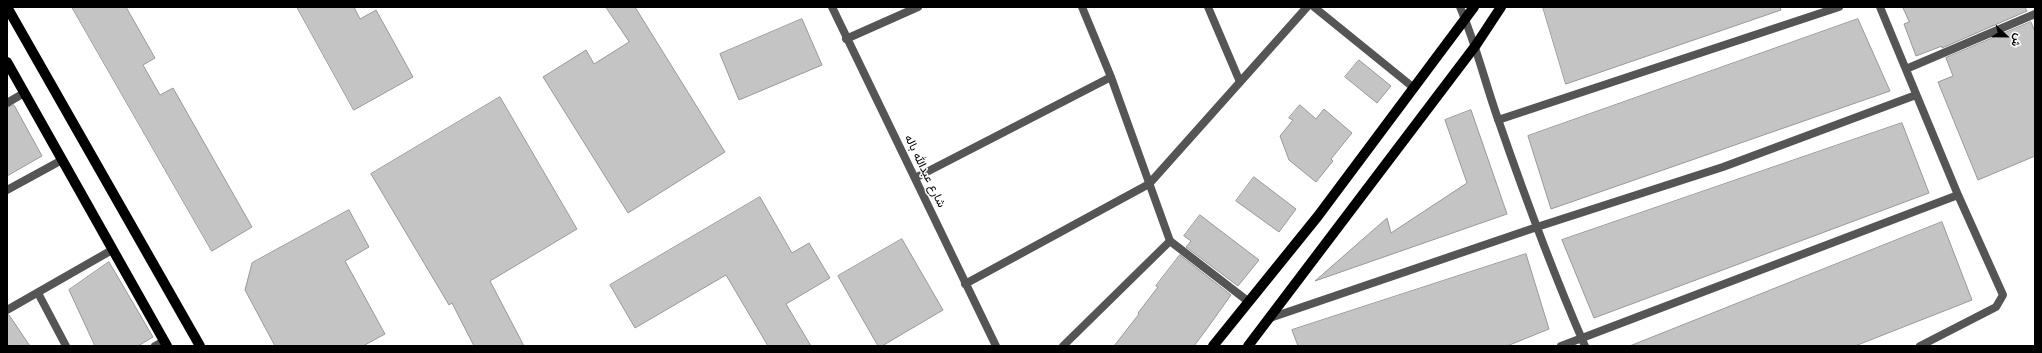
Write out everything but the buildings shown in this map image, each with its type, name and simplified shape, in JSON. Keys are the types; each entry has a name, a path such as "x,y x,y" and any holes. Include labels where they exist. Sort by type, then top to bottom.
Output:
{"main road":[{"path":"7,7 200,346"},
{"path":"1213,346 1318,216 1474,7"},
{"path":"1248,346 1476,44 1501,7"},
{"path":"7,62 112,250 162,344"}],"street":[{"name":"شارع عبدالله باله","path":"832,7 846,39 996,346"},
{"path":"846,39 918,7"},
{"path":"1082,7 1111,77 1148,184 1170,241 1249,302"},
{"path":"1208,7 1240,82"},
{"path":"965,284 1148,184 1307,7"},
{"path":"1314,7 1414,88"},
{"path":"1460,7 1476,44 1498,120 1537,227 1583,342"},
{"path":"1498,120 1839,7"},
{"path":"1880,7 1958,195 2003,295 1996,307 1920,346"},
{"path":"1906,69 2035,14"},
{"path":"915,178 1111,77"},
{"path":"7,103 24,93"},
{"path":"1270,318 1537,227 1723,167 1916,94"},
{"path":"7,190 62,160"},
{"path":"1561,346 1583,342 1958,195"},
{"path":"1063,346 1170,241"},
{"path":"7,310 112,250"},
{"path":"38,293 66,346"}]}
